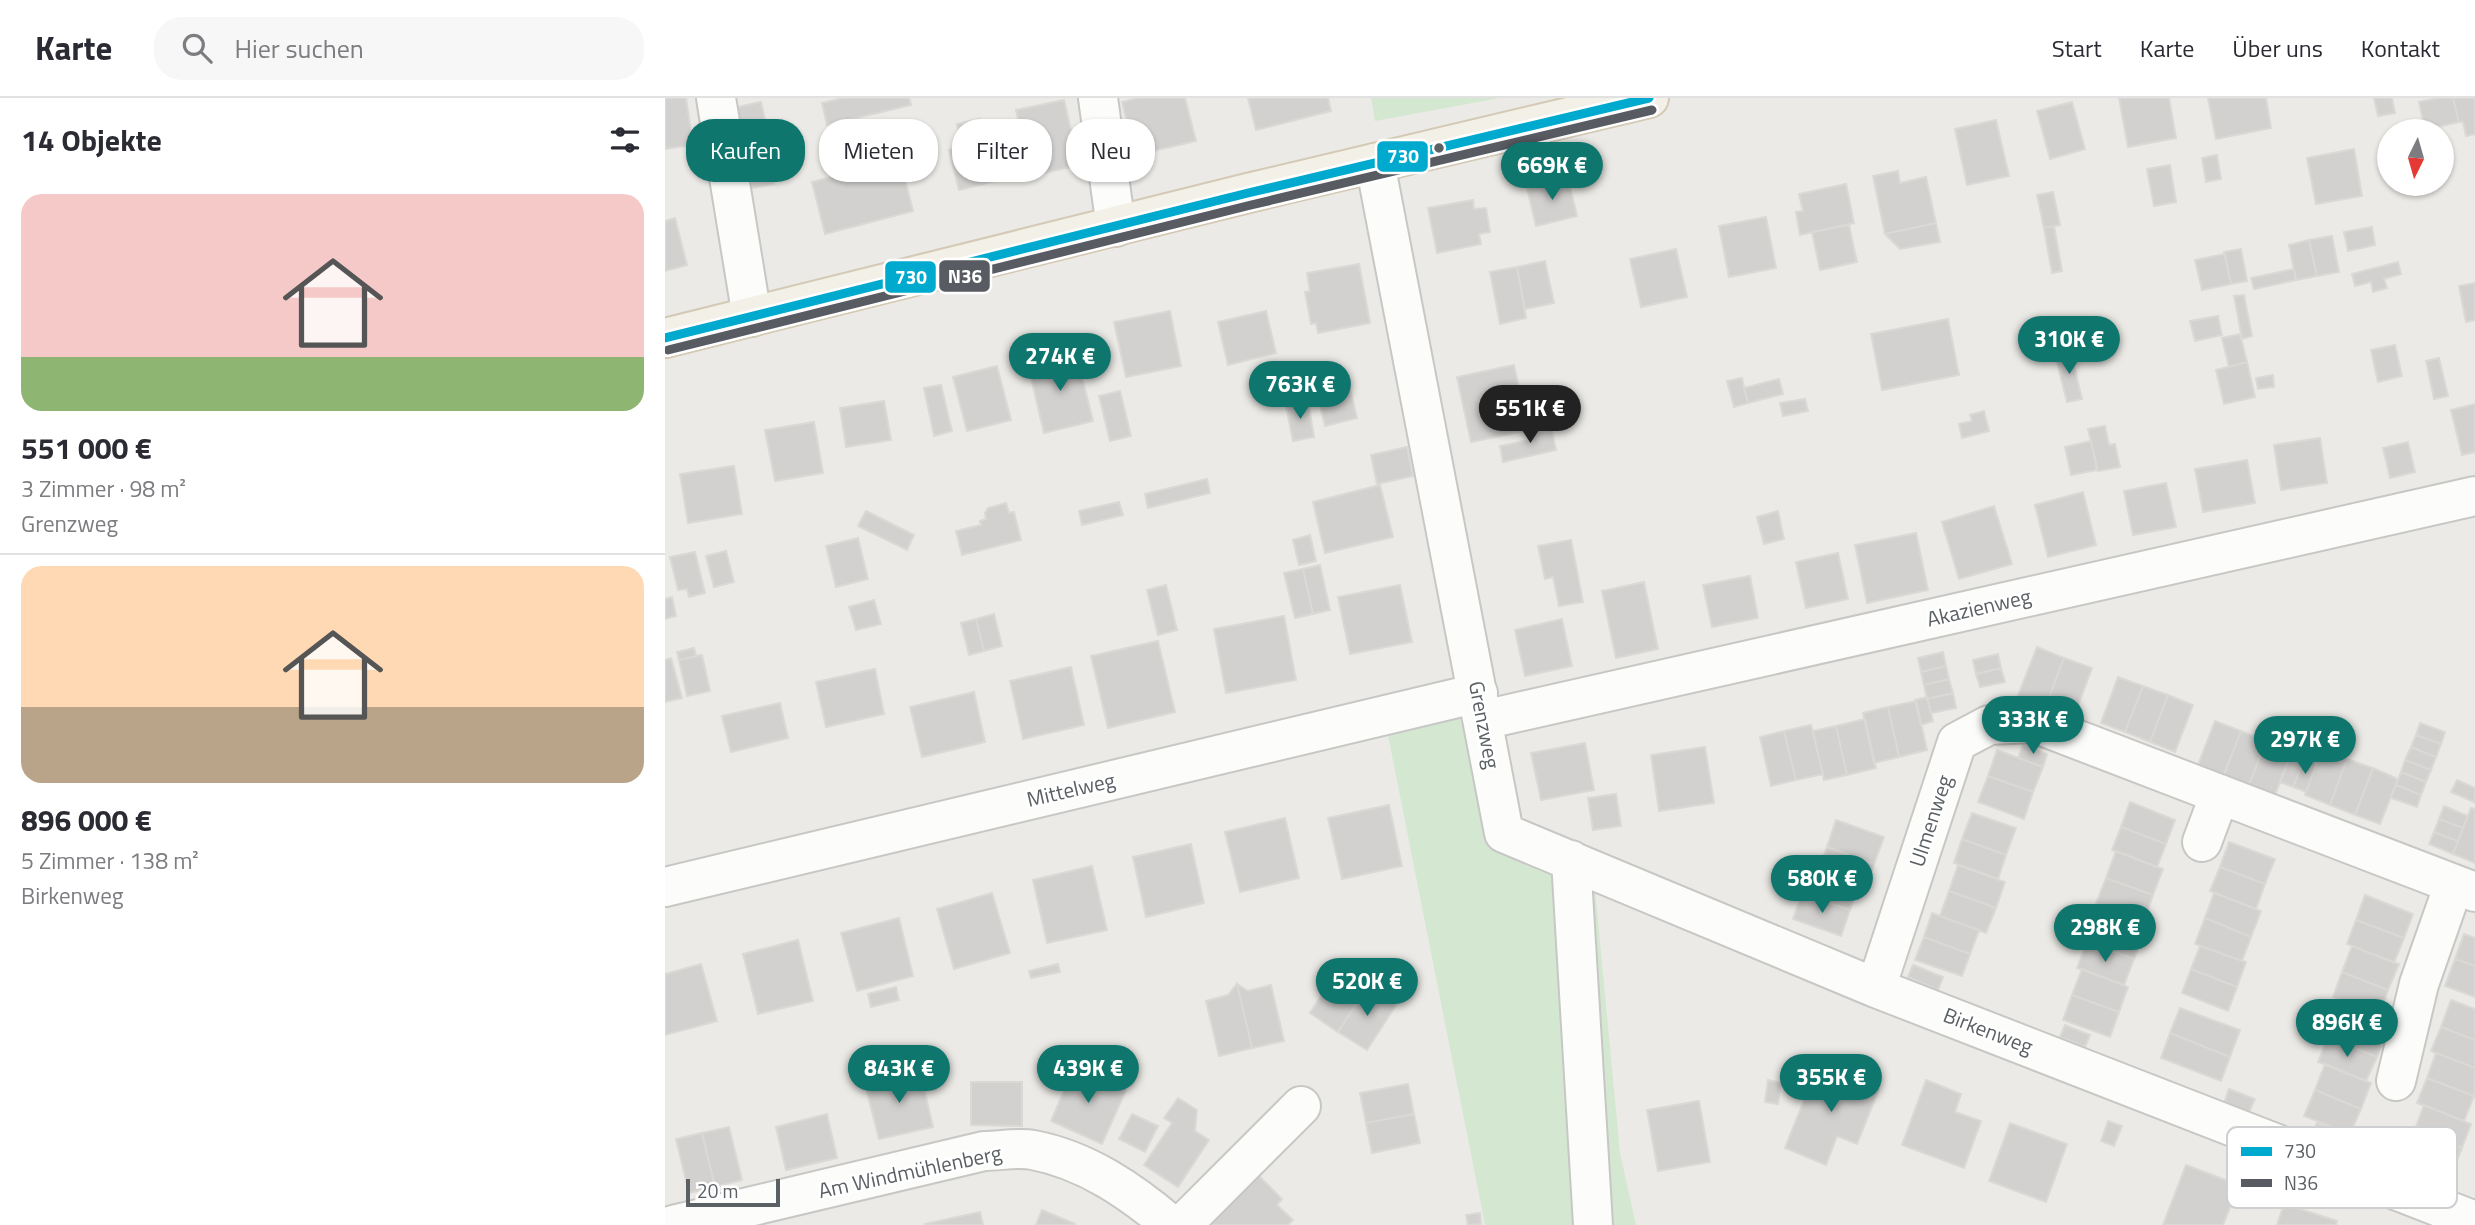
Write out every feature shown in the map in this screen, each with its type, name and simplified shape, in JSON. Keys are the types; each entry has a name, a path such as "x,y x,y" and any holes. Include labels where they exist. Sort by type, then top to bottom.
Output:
{"main road":[{"path":"665,338 1375,163 1563,107 1649,98"}],"street":[{"path":"716,98 752,317"},
{"path":"1098,98 1116,227"},
{"name":"Grenzweg","path":"1375,163 1504,833"},
{"name":"Akazienweg","path":"1480,707 2475,496"},
{"name":"Mittelweg","path":"665,887 1480,707"},
{"name":"Ulmenweg","path":"1876,988 1957,742 1989,725 2034,723 2465,888"},
{"path":"2202,842 2220,794"},
{"name":"Birkenweg","path":"1504,833 1876,988 2233,1127"},
{"path":"1571,860 1593,1225"},
{"path":"2396,1081 2419,984 2465,888"},
{"path":"1182,1225 1301,1106"},
{"name":"Am Windmühlenberg","path":"673,1225 984,1152 1032,1150 1081,1165 1133,1193 1171,1225"},
{"name":"Birkenweg","path":"2442,1208 2475,1221"}],"green space":[{"path":"1371,98 1500,98 1375,121"},
{"path":"1478,693 1504,833 1594,878 1620,1153 1636,1225 1485,1225 1384,715"}],"building":[{"path":"665,98 686,98 689,119 686,119 686,146 665,149"},
{"path":"843,98 909,98 911,105 852,119 826,119 822,103"},
{"path":"1138,98 1185,98 1196,141 1155,150 1155,119 1126,119 1122,102"},
{"path":"1248,98 1328,98 1331,111 1256,130"},
{"path":"2119,98 2169,98 2176,138 2128,147"},
{"path":"2208,98 2266,98 2271,128 2216,139"},
{"path":"2374,98 2392,98 2395,113 2378,116"},
{"path":"2453,98 2459,122 2454,123 2454,119 2423,119 2419,102"},
{"path":"2453,98 2475,98 2475,134 2466,136"},
{"path":"1064,100 1068,119 1066,119 1066,168 1052,171 1052,119 1018,119 1016,110"},
{"path":"761,102 765,119 730,119 728,109"},
{"path":"2072,102 2085,149 2050,159 2037,111"},
{"path":"1996,120 2009,176 1967,185 1955,129"},
{"path":"2354,149 2362,196 2316,204 2307,158"},
{"path":"2217,155 2221,179 2206,182 2202,158"},
{"path":"2170,165 2176,202 2154,206 2147,169"},
{"path":"1898,171 1900,183 1926,177 1936,223 1885,234 1873,176"},
{"path":"1568,178 1577,216 1536,226 1527,188"},
{"path":"751,182 774,182 774,184 752,188"},
{"path":"812,182 906,182 913,211 825,234"},
{"path":"957,182 991,182 959,190"},
{"path":"1846,184 1854,223 1800,235 1796,212 1803,211 1799,194"},
{"path":"2053,192 2060,225 2044,228 2037,195"},
{"path":"1473,200 1474,209 1486,208 1490,232 1479,234 1481,244 1437,253 1428,208"},
{"path":"1766,217 1776,268 1729,277 1719,226"},
{"path":"675,218 687,265 665,271 665,221"},
{"path":"1936,223 1940,242 1900,249 1885,234"},
{"path":"1849,225 1857,262 1820,270 1812,232"},
{"path":"2054,226 2062,271 2052,273 2044,228"},
{"path":"2372,227 2375,245 2348,251 2344,232"},
{"path":"2332,236 2339,272 2317,276 2309,240"},
{"path":"2309,240 2317,276 2296,280 2289,245"},
{"path":"1676,249 1687,297 1641,307 1630,259"},
{"path":"2241,249 2247,281 2231,284 2224,252"},
{"path":"2225,254 2231,284 2202,290 2195,260"},
{"path":"1545,261 1554,303 1525,309 1517,267"},
{"path":"2398,262 2401,274 2384,279 2387,288 2373,292 2371,282 2355,286 2352,274"},
{"path":"1359,264 1370,323 1318,333 1316,323 1311,324 1305,292 1310,291 1307,273"},
{"path":"1517,267 1526,318 1500,324 1490,272"},
{"path":"2294,269 2296,280 2254,289 2251,278"},
{"path":"2475,283 2475,320 2466,322 2459,286"},
{"path":"2244,295 2252,336 2242,339 2234,296"},
{"path":"1170,311 1181,366 1126,377 1114,322"},
{"path":"1266,311 1276,353 1228,365 1218,322"},
{"path":"2218,316 2222,335 2195,341 2190,321"},
{"path":"1948,319 1959,375 1882,390 1871,334"},
{"path":"2240,334 2247,362 2229,367 2222,338"},
{"path":"2069,345 2082,399 2067,402 2056,358 2064,356 2062,347"},
{"path":"2395,345 2402,376 2378,382 2371,350"},
{"path":"1076,353 1093,421 1044,433 1028,365"},
{"path":"2439,358 2448,396 2434,399 2426,361"},
{"path":"2247,362 2255,397 2224,404 2216,370"},
{"path":"1514,365 1528,430 1471,442 1457,377"},
{"path":"997,366 1011,420 967,431 953,377"},
{"path":"2273,375 2274,387 2258,389 2256,378"},
{"path":"1742,378 1748,403 1734,407 1727,381"},
{"path":"1779,379 1783,394 1748,403 1744,388"},
{"path":"1348,381 1357,418 1325,426 1316,389"},
{"path":"941,385 952,431 934,436 924,388"},
{"path":"1120,391 1131,436 1110,441 1099,396"},
{"path":"1805,399 1808,411 1783,416 1780,403"},
{"path":"884,401 891,440 846,447 840,408"},
{"path":"1308,402 1314,437 1293,441 1286,406"},
{"path":"2475,404 2475,452 2462,455 2451,410"},
{"path":"1984,411 1989,431 1962,438 1959,424 1972,421 1970,415"},
{"path":"814,422 823,473 775,481 765,430"},
{"path":"1551,426 1556,450 1503,462 1500,446 1529,440 1527,431"},
{"path":"2105,426 2109,445 2115,444 2120,467 2098,471 2088,429"},
{"path":"2320,438 2327,483 2281,490 2274,445"},
{"path":"2091,441 2097,470 2071,475 2065,447"},
{"path":"2408,442 2415,472 2390,478 2383,448"},
{"path":"1407,447 1413,476 1377,484 1371,455"},
{"path":"2247,460 2255,503 2203,512 2195,469"},
{"path":"734,466 742,514 688,523 680,474"},
{"path":"1207,479 1210,493 1148,508 1145,494"},
{"path":"2166,483 2176,527 2133,535 2124,491"},
{"path":"1380,485 1393,537 1325,553 1313,502"},
{"path":"2083,492 2096,545 2048,557 2035,505"},
{"path":"1119,502 1123,515 1082,525 1079,511"},
{"path":"1006,503 1009,513 1014,512 1021,540 962,555 956,531 981,525 980,521 986,519 988,508"},
{"path":"1994,506 2012,564 1959,579 1942,522"},
{"path":"866,511 914,535 907,550 858,526"},
{"path":"1778,511 1784,539 1764,544 1757,517"},
{"path":"1916,533 1928,590 1867,603 1855,545"},
{"path":"1310,535 1316,561 1299,565 1293,540"},
{"path":"858,538 868,579 836,587 826,546"},
{"path":"1571,540 1583,602 1559,606 1553,577 1545,579 1538,546"},
{"path":"726,551 734,582 714,587 706,556"},
{"path":"695,552 705,593 689,597 687,589 678,590 670,557"},
{"path":"1838,553 1848,599 1806,608 1796,562"},
{"path":"1320,565 1330,610 1313,614 1303,569"},
{"path":"1303,569 1313,614 1295,618 1284,573"},
{"path":"1750,576 1758,618 1712,627 1703,585"},
{"path":"1644,582 1658,649 1616,658 1602,591"},
{"path":"1166,585 1177,630 1158,635 1147,590"},
{"path":"1400,585 1412,642 1350,654 1338,597"},
{"path":"672,597 676,616 665,619 665,599"},
{"path":"874,600 881,624 856,630 849,607"},
{"path":"994,614 1002,646 984,651 976,619"},
{"path":"1284,616 1296,680 1226,693 1214,629"},
{"path":"976,619 984,651 969,655 961,623"},
{"path":"1562,619 1572,666 1525,676 1515,630"},
{"path":"1158,641 1175,712 1108,728 1091,656"},
{"path":"2037,647 2064,658 2045,708 2017,698"},
{"path":"694,648 696,656 679,660 677,652"},
{"path":"1943,652 1946,666 1921,672 1918,658"},
{"path":"1998,654 2001,668 1976,674 1973,660"},
{"path":"702,655 710,691 687,696 679,660"},
{"path":"671,658 682,698 665,702 665,660"},
{"path":"2064,658 2092,668 2073,719 2045,708"},
{"path":"1946,666 1949,679 1924,685 1921,672"},
{"path":"1071,667 1084,725 1023,739 1010,681"},
{"path":"2001,668 2005,682 1980,687 1976,674"},
{"path":"875,669 884,714 826,727 816,682"},
{"path":"2118,677 2143,686 2125,732 2101,723"},
{"path":"1949,679 1953,693 1927,699 1924,685"},
{"path":"2143,686 2168,695 2150,742 2125,732"},
{"path":"974,692 985,742 922,757 910,707"},
{"path":"1953,693 1956,708 1931,713 1927,699"},
{"path":"2168,695 2193,705 2175,752 2150,742"},
{"path":"1927,697 1933,721 1921,725 1915,700"},
{"path":"1916,701 1927,750 1899,757 1888,707"},
{"path":"780,703 788,738 731,752 722,716"},
{"path":"1888,707 1899,757 1874,763 1863,713"},
{"path":"1865,719 1876,768 1847,775 1836,726"},
{"path":"2215,721 2241,731 2224,775 2198,765"},
{"path":"2420,723 2445,732 2441,744 2416,735"},
{"path":"1811,725 1823,774 1796,780 1784,731"},
{"path":"1836,726 1847,775 1824,780 1813,731"},
{"path":"1784,731 1796,780 1771,786 1760,737"},
{"path":"2241,731 2266,741 2249,785 2224,775"},
{"path":"2416,735 2441,744 2436,757 2411,747"},
{"path":"2266,741 2292,751 2275,795 2249,785"},
{"path":"1585,743 1594,790 1541,800 1531,753"},
{"path":"2023,745 2047,754 2043,767 2018,758"},
{"path":"1705,747 1714,803 1659,811 1651,755"},
{"path":"2411,747 2436,757 2431,770 2405,760"},
{"path":"2322,749 2347,759 2330,805 2305,795"},
{"path":"1997,750 2043,767 2033,792 1988,776"},
{"path":"2291,754 2304,759 2293,787 2280,782"},
{"path":"2304,759 2317,764 2306,792 2293,787"},
{"path":"2347,759 2373,768 2355,815 2330,805"},
{"path":"2405,760 2431,770 2426,782 2401,772"},
{"path":"2373,768 2398,779 2380,824 2355,815"},
{"path":"2401,772 2426,782 2421,795 2396,785"},
{"path":"1988,776 2033,792 2024,819 1978,802"},
{"path":"2457,780 2475,788 2474,802 2451,792"},
{"path":"2396,785 2421,795 2417,807 2391,798"},
{"path":"1616,794 1621,826 1593,830 1588,798"},
{"path":"2130,802 2175,820 2166,844 2121,827"},
{"path":"1389,805 1402,866 1342,879 1328,818"},
{"path":"2444,806 2468,816 2463,828 2439,819"},
{"path":"2471,808 2475,809 2475,863 2453,854"},
{"path":"1972,813 2016,828 2006,855 1962,839"},
{"path":"1285,818 1299,878 1240,892 1225,832"},
{"path":"2439,819 2463,828 2458,841 2434,832"},
{"path":"1836,820 1884,837 1874,864 1827,847"},
{"path":"2121,827 2166,844 2157,867 2112,850"},
{"path":"2434,832 2458,841 2453,854 2429,844"},
{"path":"1962,839 2006,855 1998,879 1954,863"},
{"path":"2229,842 2275,859 2265,884 2220,867"},
{"path":"1191,844 1204,903 1146,917 1133,857"},
{"path":"1827,847 1874,864 1865,889 1818,872"},
{"path":"2116,851 2163,869 2153,895 2106,878"},
{"path":"1958,865 2005,882 1996,908 1949,891"},
{"path":"1092,866 1107,930 1047,943 1033,880"},
{"path":"2220,867 2265,884 2256,909 2210,891"},
{"path":"1811,869 1858,886 1850,910 1802,894"},
{"path":"2106,878 2153,895 2143,922 2096,904"},
{"path":"1949,891 1996,908 1986,933 1940,916"},
{"path":"992,893 1010,953 954,969 937,909"},
{"path":"2214,893 2261,911 2251,937 2205,918"},
{"path":"1802,894 1850,910 1841,936 1793,919"},
{"path":"2365,895 2413,914 2404,938 2356,920"},
{"path":"1932,913 1979,930 1970,954 1924,937"},
{"path":"899,918 913,976 857,991 841,933"},
{"path":"2096,918 2143,935 2134,959 2087,942"},
{"path":"2205,918 2251,937 2242,961 2195,944"},
{"path":"2356,920 2404,938 2394,963 2347,944"},
{"path":"2464,934 2475,938 2475,966 2455,959"},
{"path":"1924,937 1970,954 1962,976 1915,960"},
{"path":"798,940 813,1001 758,1014 743,954"},
{"path":"2087,942 2134,959 2124,985 2077,968"},
{"path":"2200,946 2246,962 2237,987 2191,969"},
{"path":"2352,946 2399,964 2388,990 2342,972"},
{"path":"2455,959 2475,966 2475,997 2445,986"},
{"path":"701,964 717,1021 665,1035 665,974"},
{"path":"1058,964 1060,972 1031,978 1029,971"},
{"path":"1913,965 1943,977 1938,990 1908,977"},
{"path":"1339,968 1368,986 1338,1032 1310,1013"},
{"path":"2082,969 2128,987 2119,1012 2072,995"},
{"path":"2191,969 2237,987 2228,1011 2182,993"},
{"path":"2342,972 2388,990 2379,1015 2333,997"},
{"path":"1237,984 1248,991 1271,985 1284,1041 1252,1048"},
{"path":"1237,984 1252,1048 1219,1056 1206,1001 1228,995"},
{"path":"1368,986 1396,1005 1367,1050 1338,1032"},
{"path":"896,987 899,1000 871,1007 868,994"},
{"path":"2072,995 2119,1012 2110,1037 2063,1020"},
{"path":"2451,1000 2475,1009 2475,1040 2441,1027"},
{"path":"2180,1008 2240,1030 2230,1057 2170,1033"},
{"path":"2338,1013 2386,1033 2377,1057 2328,1037"},
{"path":"2065,1025 2090,1035 2085,1047 2060,1037"},
{"path":"2441,1027 2475,1040 2475,1068 2431,1051"},
{"path":"2170,1033 2230,1057 2221,1081 2161,1058"},
{"path":"2328,1037 2377,1057 2366,1081 2318,1062"},
{"path":"2436,1053 2475,1068 2474,1096 2427,1078"},
{"path":"2325,1064 2371,1083 2361,1109 2315,1090"},
{"path":"1818,1065 1879,1089 1857,1144 1837,1136 1826,1165 1785,1148"},
{"path":"1074,1067 1126,1090 1102,1144 1051,1121"},
{"path":"920,1071 933,1127 879,1139 865,1084"},
{"path":"2427,1078 2474,1096 2464,1121 2417,1103"},
{"path":"1768,1080 1781,1083 1778,1104 1765,1102"},
{"path":"1926,1080 1961,1094 1955,1112 1981,1121 1964,1168 1902,1145"},
{"path":"971,1082 1022,1082 1022,1126 971,1125"},
{"path":"1408,1084 1414,1114 1366,1123 1360,1093"},
{"path":"2229,1089 2255,1099 2249,1112 2224,1103"},
{"path":"2315,1090 2361,1109 2353,1127 2332,1127 2304,1116"},
{"path":"1178,1098 1197,1110 1195,1131 1209,1140 1178,1187 1144,1165 1172,1123 1164,1118"},
{"path":"1699,1101 1710,1162 1658,1171 1647,1110"},
{"path":"2424,1105 2471,1124 2462,1148 2457,1146 2457,1127 2416,1127"},
{"path":"827,1114 837,1158 786,1170 776,1127"},
{"path":"1132,1114 1158,1126 1145,1152 1119,1139"},
{"path":"1414,1114 1420,1143 1372,1153 1366,1123"},
{"path":"2108,1121 2122,1126 2114,1146 2101,1141"},
{"path":"2010,1123 2067,1144 2046,1202 1989,1181"},
{"path":"729,1127 742,1180 715,1187 702,1133"},
{"path":"702,1133 715,1187 689,1193 676,1139"},
{"path":"2457,1146 2462,1148 2457,1160"},
{"path":"2186,1165 2227,1180 2227,1208 2230,1208 2223,1225 2163,1225"},
{"path":"1259,1176 1282,1199 1277,1205 1293,1220 1288,1225 1214,1225 1212,1222"},
{"path":"2283,1208 2296,1208 2337,1221 2336,1225 2277,1225"},
{"path":"1042,1210 1075,1224 1075,1225 1036,1225"},
{"path":"980,1212 983,1225 925,1225 925,1224"},
{"path":"1480,1213 1481,1224 1468,1225 1466,1215"}],"transit line":[{"name":"730","path":"665,338 1248,193 1649,98"},
{"name":"N36","path":"668,350 1251,205 1652,110"}]}
